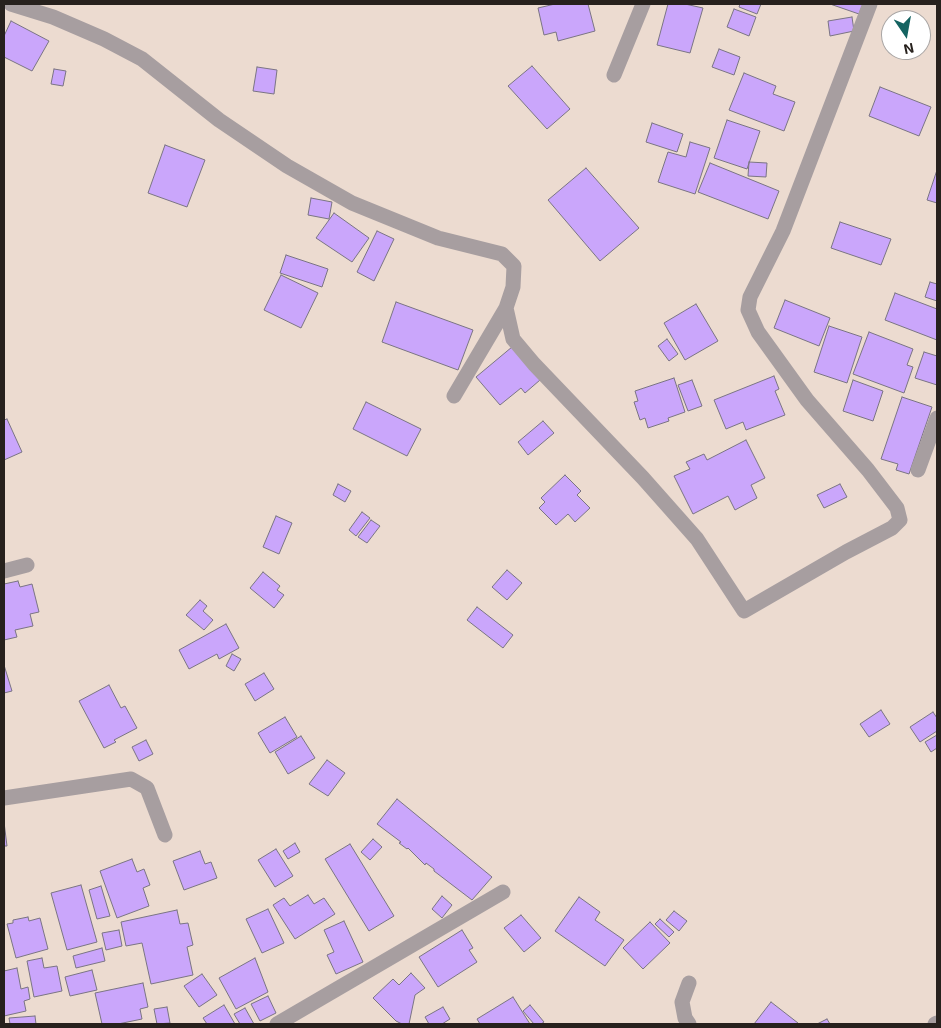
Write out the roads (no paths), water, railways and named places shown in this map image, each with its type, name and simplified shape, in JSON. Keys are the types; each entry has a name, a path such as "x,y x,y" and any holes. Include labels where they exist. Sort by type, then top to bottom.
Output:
{"street":[{"path":"11,4 52,17 104,39 142,59 220,120 287,166 352,203 438,238 502,254 514,266 513,287 506,308 454,396"},
{"path":"614,75 643,4"},
{"path":"506,308 513,338 534,364 643,478 697,539 744,610 892,528 900,520 897,508 868,470 807,400 758,332 748,310 750,297 786,223 870,4"},
{"path":"918,470 937,418"},
{"path":"4,571 27,565"},
{"path":"4,798 131,779 147,788 165,835"},
{"path":"279,1024 503,892"},
{"path":"689,983 682,1002 685,1018 689,1024"}]}
